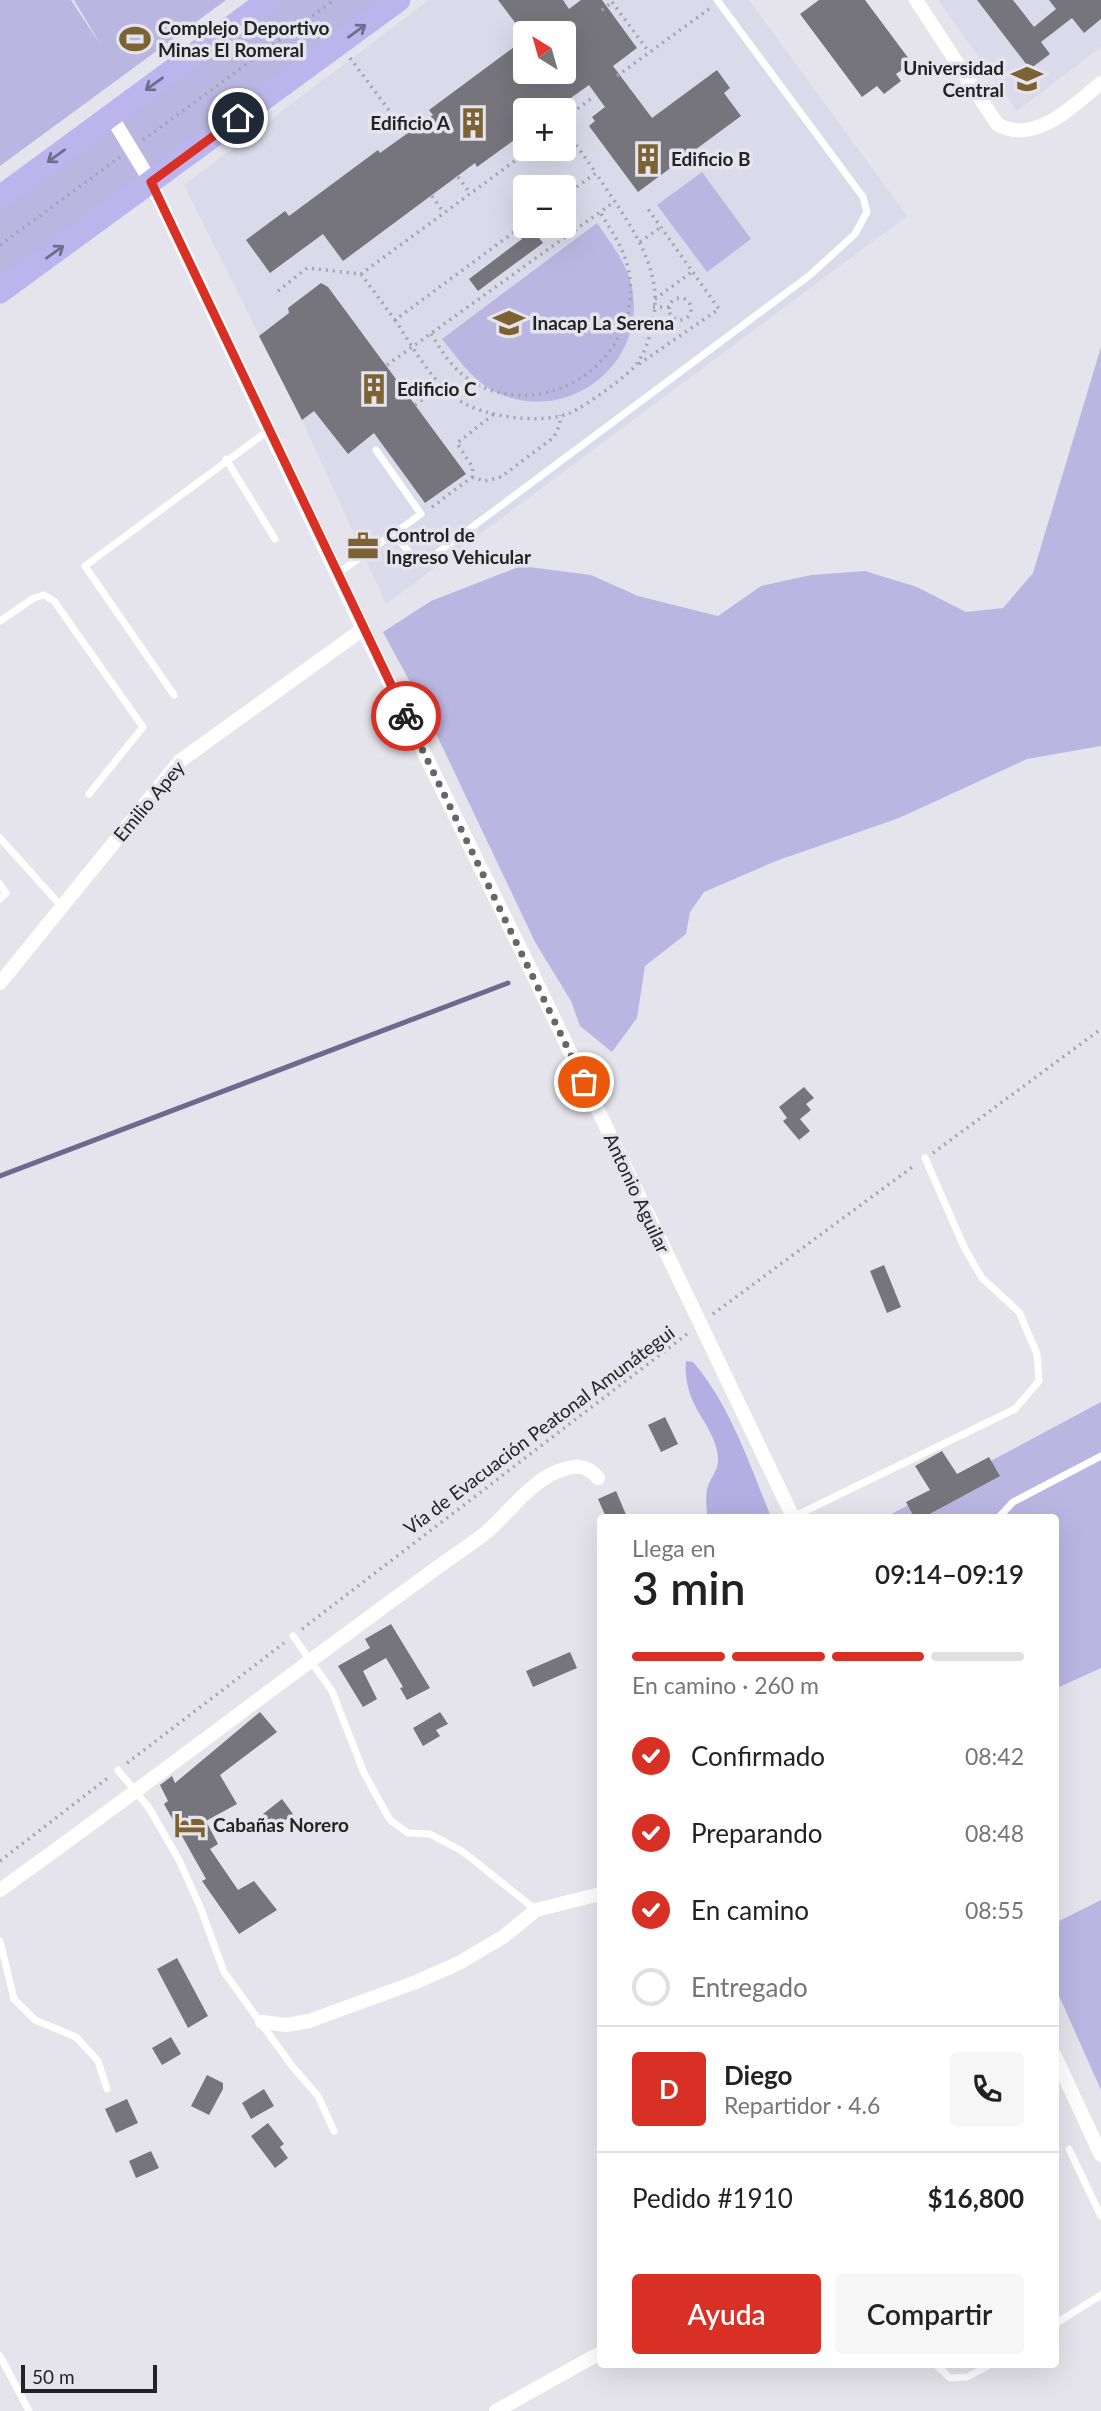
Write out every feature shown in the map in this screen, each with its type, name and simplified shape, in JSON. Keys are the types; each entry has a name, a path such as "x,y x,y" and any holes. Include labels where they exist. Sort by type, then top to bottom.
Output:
{"main road":[{"path":"0,197 268,0"},
{"path":"0,292 339,43 385,4"}],"street":[{"path":"916,0 997,124 1008,130 1022,132 1039,127 1061,115 1101,83"},
{"name":"Antonio Aguilar","path":"111,116 151,182 363,629 525,958 792,1514"},
{"name":"Emilio Apey","path":"0,983 180,761 363,629"},
{"path":"0,1890 137,1793 309,1659 486,1532 554,1473 581,1465 591,1469 598,1478"},
{"path":"262,2022 286,2025 309,2021 415,1982 459,1963 503,1937 536,1910 597,1895"},
{"path":"1059,2074 1101,2155"},
{"path":"496,2411 597,2355"}],"lane":[{"path":"394,534 413,557 432,557 810,275 855,234 867,212 863,197 718,1"},
{"path":"174,695 85,566 226,459 269,430"},
{"path":"337,574 421,514 376,450"},
{"path":"226,459 275,539"},
{"path":"0,621 34,598 44,595 54,601 143,727 89,794"},
{"path":"0,838 62,907"},
{"path":"0,884 6,893 0,899"},
{"path":"799,1514 1015,1409 1040,1381 1037,1354 1018,1311 982,1278 965,1249 925,1158"},
{"path":"1002,1514 1013,1502 1101,1456"},
{"path":"293,1636 332,1691 364,1773 390,1820 408,1833 430,1833 462,1851 536,1910"},
{"path":"118,1770 149,1808 179,1860 201,1909 223,1972 292,2066 318,2096 334,2132"},
{"path":"0,1941 14,1999 35,2020 76,2037 98,2060 107,2090"},
{"path":"1069,2149 1101,2216"},
{"path":"1059,2321 1101,2295"},
{"path":"0,2356 29,2411"},
{"path":"939,2368 950,2378 967,2377 984,2368"}],"path":[{"path":"0,245 334,0"},
{"path":"602,10 611,1 649,52"},
{"path":"617,76 718,1"},
{"path":"339,43 397,121"},
{"path":"576,110 592,98"},
{"path":"361,274 442,386 458,401 494,414 535,419 570,414 608,389 638,363 652,328 655,288 648,260 640,243 576,144"},
{"path":"278,291 307,268 361,274 515,161"},
{"path":"576,187 596,173"},
{"path":"458,177 471,193"},
{"path":"432,197 444,213"},
{"path":"387,365 614,202"},
{"path":"629,371 719,309 648,209"},
{"path":"431,334 460,373 488,389 535,395 566,387 580,380 605,359 615,345 628,315 631,299 628,266 623,250 600,212"},
{"path":"640,243 662,228"},
{"path":"395,320 513,233"},
{"path":"654,299 692,271"},
{"path":"682,298 689,301 692,308 690,316 680,321 671,316 669,307 674,300 682,298"},
{"path":"653,307 669,307"},
{"path":"415,405 442,386"},
{"path":"472,477 472,468 457,443 494,414"},
{"path":"472,477 485,481 501,477 554,437 560,424 560,415"},
{"path":"421,514 472,477"},
{"name":"Vía de Evacuación Peatonal Amunátegui","path":"0,1861 699,1324 1101,1029"}],"shaded area":[{"path":"0,0 71,0 102,47 74,0 226,0 0,166"},
{"path":"277,0 385,0 0,283 0,203"},
{"name":"Inacap La Serena","path":"429,0 749,0 907,216 386,604 302,420 184,185"},
{"name":"Universidad Central","path":"938,0 1101,0 1101,47 1017,111"},
{"path":"702,172 751,239 707,272 657,205"},
{"path":"597,223 620,257 633,294 633,322 624,347 610,369 591,385 568,397 542,402 516,399 490,389 470,372 442,339"},
{"path":"1101,347 1101,746 1027,759 899,818 776,861 704,892 690,912 686,934 645,966 637,1018 612,1052 580,1026 571,1001 535,942 423,706 383,632 431,601 521,566 591,575 638,596 718,616 761,586 811,575 865,571 917,587 966,612 1003,608 1033,573"},
{"path":"686,1361 693,1362 718,1396 770,1514 707,1514 707,1490 718,1459 712,1436 694,1404 686,1377"},
{"path":"1101,1402 1101,1668 1059,1687 1059,1514 892,1514"},
{"path":"1101,1900 1101,2090 1059,1996 1059,1921"}],"building":[{"name":"Edificio A","path":"498,0 563,0 569,9 581,0 602,0 637,48 613,66 652,118 717,70 730,88 724,93 741,116 638,192 589,126 595,121 592,117 605,107 589,85 571,98 513,98 513,141 477,167 475,163 343,261 323,234 270,273 246,240 285,211 289,216 378,150 380,153 433,115 429,110 513,48 513,84 576,84 576,21 514,21"},
{"path":"819,0 865,0 912,63 896,74 901,81 884,94 877,86 862,97 800,14"},
{"path":"977,0 1013,0 1034,27 1056,9 1049,0 1101,0 1101,19 1084,33 1072,18 1041,42 1050,54 1030,69"},
{"path":"539,238 543,243 478,291 469,279 522,239"},
{"name":"Edificio C","path":"321,283 328,287 466,474 425,503 374,433 348,454 314,411 302,420 259,336 289,313 288,308"},
{"path":"804,1087 814,1098 806,1104 811,1110 800,1119 810,1131 799,1140 783,1121 787,1118 779,1107"},
{"path":"884,1265 901,1307 887,1313 870,1271"},
{"path":"665,1417 678,1444 661,1452 648,1425"},
{"path":"942,1451 957,1474 989,1457 1000,1476 930,1514 912,1514 906,1502 930,1490 915,1466"},
{"path":"616,1491 626,1514 605,1514 598,1499"},
{"path":"391,1624 430,1688 407,1700 400,1688 403,1687 386,1658 363,1671 377,1699 363,1707 338,1666 370,1648 365,1639"},
{"path":"570,1652 577,1668 533,1687 526,1671"},
{"path":"260,1712 277,1732 220,1775 237,1804 206,1821 218,1844 210,1849 238,1890 254,1881 277,1910 239,1934 202,1881 206,1879 164,1804 168,1801 160,1785 172,1776 175,1783"},
{"path":"440,1712 448,1724 436,1730 440,1736 423,1746 413,1728"},
{"path":"282,1799 293,1814 274,1829 263,1814"},
{"path":"177,1958 208,2016 188,2028 157,1969"},
{"path":"171,2037 181,2054 162,2065 152,2048"},
{"path":"207,2075 223,2083 223,2089 209,2115 191,2106"},
{"path":"264,2089 274,2106 251,2119 242,2103"},
{"path":"127,2099 138,2123 116,2133 105,2109"},
{"path":"268,2123 284,2144 280,2147 288,2158 275,2168 251,2136"},
{"path":"151,2151 159,2168 136,2178 129,2161"}],"waterway":[{"path":"0,1176 508,983"}],"way so far":[{"path":"406,716 584,1082"}],"place":[{"name":"Complejo Deportivo Minas El Romeral","path":"135,39"},
{"name":"Universidad Central","path":"1027,79"},
{"name":"Edificio A","path":"473,123"},
{"name":"Edificio B","path":"648,159"},
{"name":"Inacap La Serena","path":"509,323"},
{"name":"Edificio C","path":"374,389"},
{"name":"Control de Ingreso Vehicular","path":"363,546"},
{"name":"Cabañas Norero","path":"190,1825"}],"route":[{"path":"238,118 151,182 406,716"}]}
